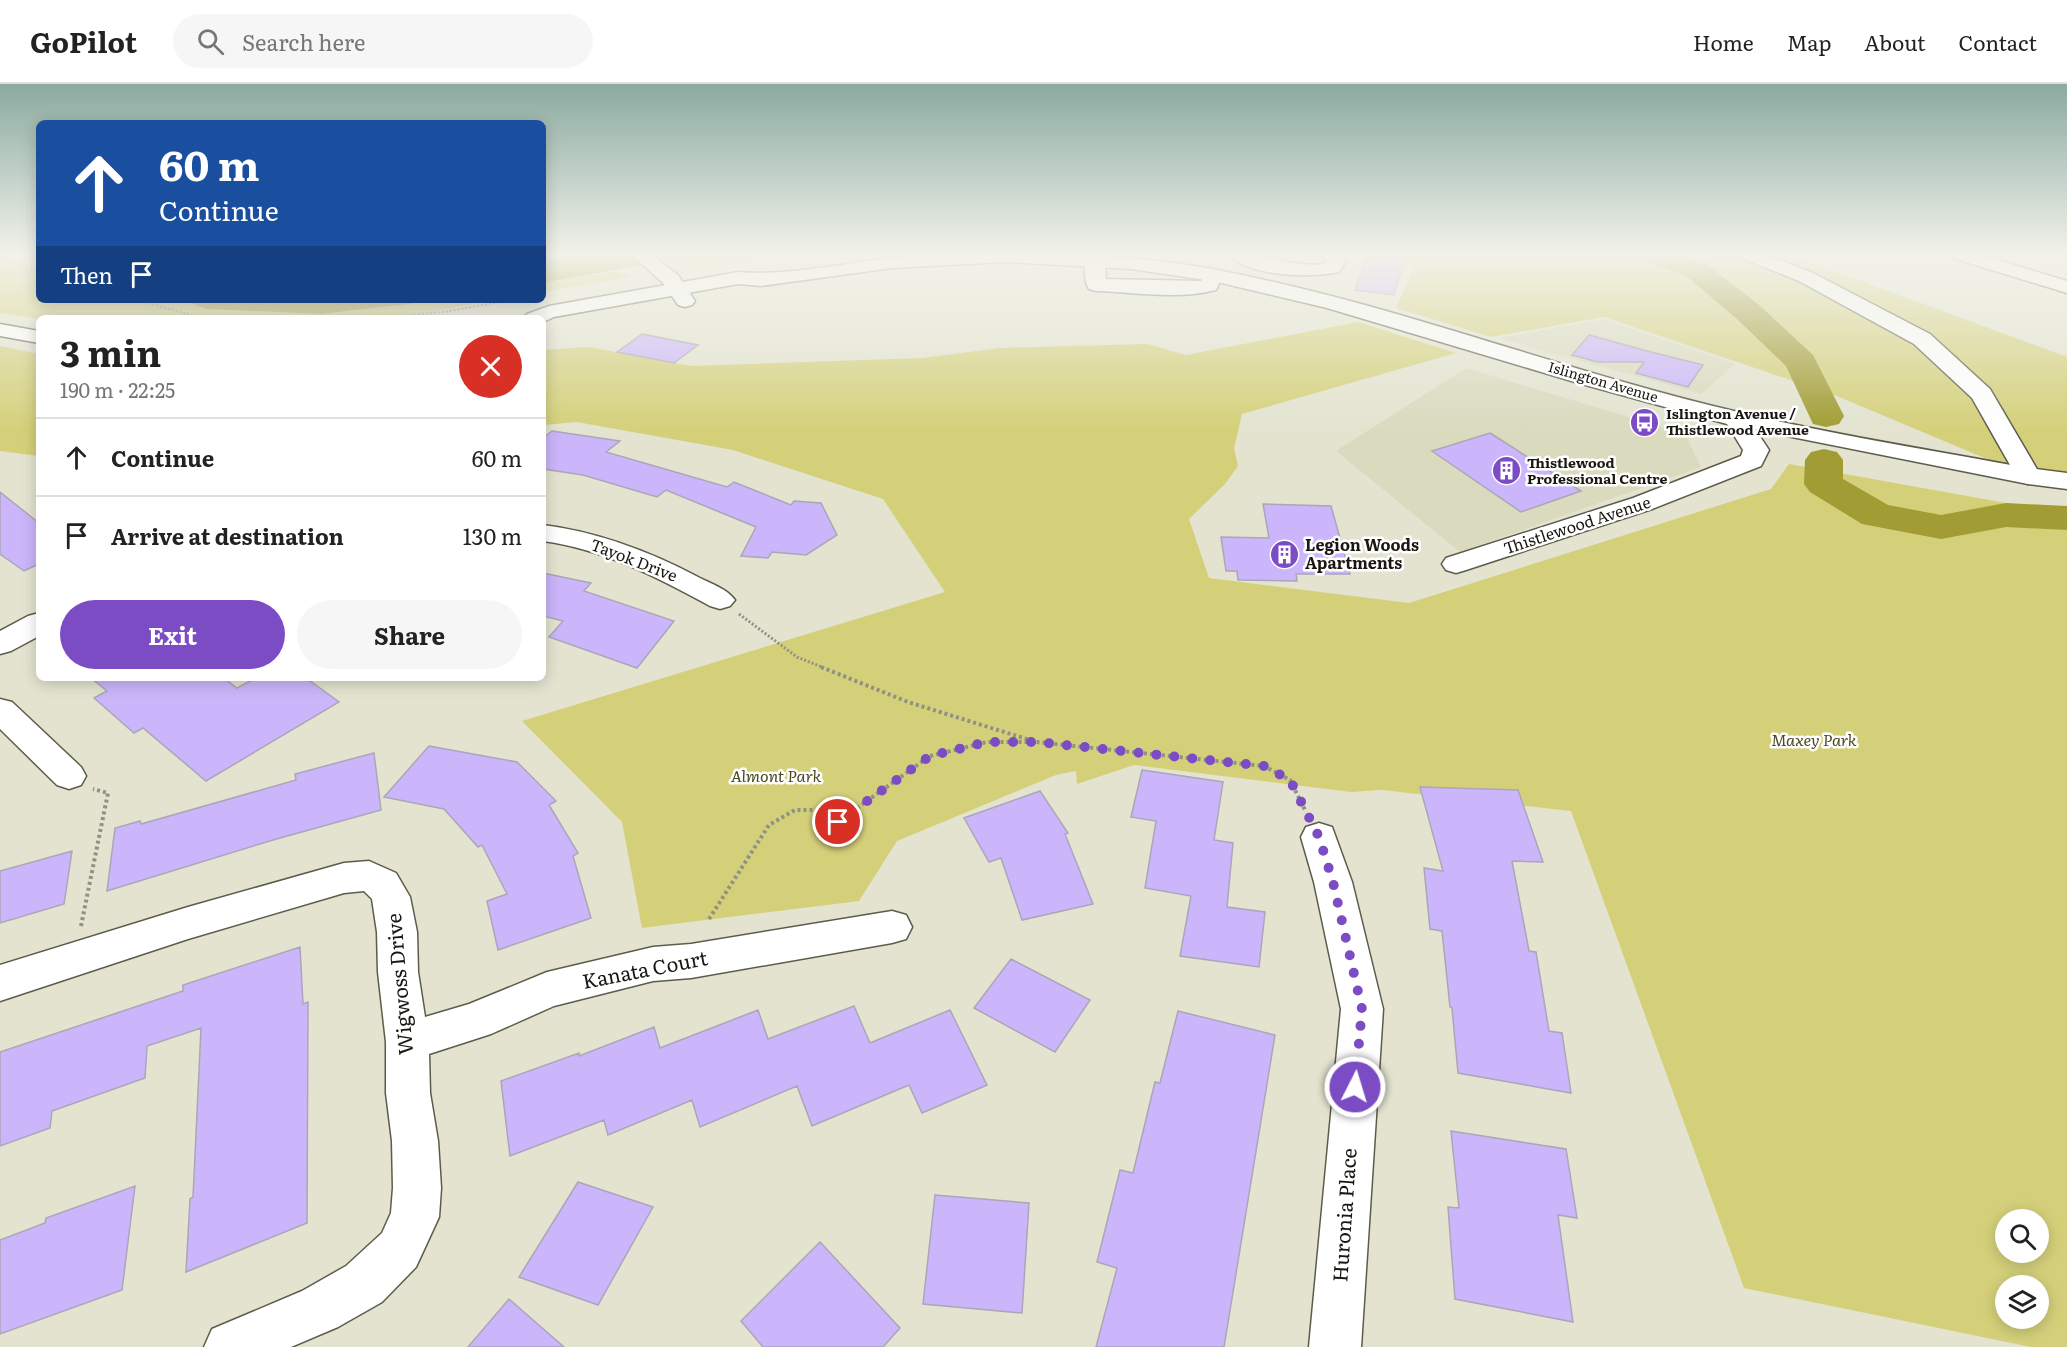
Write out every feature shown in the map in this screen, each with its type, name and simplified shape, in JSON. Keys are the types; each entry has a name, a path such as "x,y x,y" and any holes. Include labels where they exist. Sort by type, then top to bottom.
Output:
{"street":[{"name":"Islington Avenue","path":"546,322 588,314"},
{"name":"Islington Avenue","path":"1367,314 1736,419 2028,477 2067,481"},
{"path":"1875,314 1922,339 1982,394 2028,477"},
{"path":"0,330 36,336"},
{"name":"Thistlewood Avenue","path":"1456,564 1618,512 1752,461 1756,450 1736,419"},
{"name":"Tayok Drive","path":"546,533 562,534 584,540 672,573 720,600"},
{"path":"0,644 36,625"},
{"path":"0,710 69,777"},
{"name":"Huronia Place","path":"1319,837 1333,882 1362,1009 1335,1347"},
{"name":"Wigwoss Drive","path":"0,983 188,923 344,878 369,876 383,884 391,897 397,932 398,972 407,1042 408,1093 415,1141 417,1188 415,1217 399,1250 364,1284 321,1309 230,1347"},
{"name":"Kanata Court","path":"407,1042 476,1021 547,990 653,964 691,961 892,927"}],"path":[{"path":"720,600 797,657 908,702 1037,742"},
{"path":"709,919 770,825 795,810 814,810 838,822 930,756 987,742 1037,742 1264,766 1290,780 1319,837"},
{"path":"69,777 80,785 108,793 74,959"}],"shaded area":[{"path":"1604,319 1735,364 1701,394 1498,338"},
{"path":"1466,368 1685,434 1701,467 1460,552 1336,451"}],"green space":[{"path":"6,314 416,314 36,315 36,319"},
{"path":"1415,314 1950,314 2067,357 2067,476 2018,472 1832,394 1604,317 1491,337"},
{"name":"Maxey Park","path":"1358,322 1456,353 1242,414 1234,448 1238,466 1225,484 1189,519 1209,578 1409,603 1771,489 1789,464 2067,514 2067,1347 2031,1347 1744,1288 1571,811 1382,790 1351,792 1134,765 1077,784 1076,771 1056,775 897,841 859,901 642,928 622,822 522,721 945,592 883,499 733,450 577,422 546,425 546,350 588,347 691,366 922,358 1000,348 1147,344 1186,355"},
{"path":"0,346 36,353 36,456 0,451"}],"building":[{"path":"642,334 698,345 674,363 617,352"},
{"path":"1589,335 1703,365 1688,387 1636,373 1644,362 1598,362 1572,355"},
{"path":"552,431 620,441 606,452 727,487 734,482 791,505 794,501 821,503 837,535 806,555 772,552 768,558 741,556 756,527 666,490 657,497 583,475 546,469 546,436"},
{"name":"Thistlewood Professional Centre","path":"1490,433 1581,491 1521,512 1432,451"},
{"path":"0,492 36,521 36,565 24,571 0,554"},
{"name":"Legion Woods Apartments","path":"1263,504 1331,506 1350,574 1296,574 1297,581 1238,580 1237,571 1226,571 1221,537 1269,538"},
{"path":"546,574 591,583 584,591 674,621 637,668 549,637 563,621 546,617"},
{"path":"95,681 228,681 237,688 250,681 310,681 339,702 206,781 143,728 134,733 94,698 107,691"},
{"path":"429,746 517,762 556,801 549,805 578,853 573,856 591,918 498,950 487,901 507,894 482,845 478,847 444,809 384,797"},
{"path":"374,753 381,810 273,840 107,891 115,828 140,821 141,824 296,780 295,774"},
{"path":"1142,770 1223,782 1214,840 1233,843 1227,907 1265,912 1259,967 1180,956 1191,896 1145,888 1156,821 1131,817"},
{"path":"1420,787 1518,790 1543,862 1512,861 1529,951 1536,952 1549,1031 1562,1033 1571,1093 1458,1073 1442,931 1430,929 1424,868 1443,871"},
{"path":"1040,791 1068,833 1065,834 1093,904 1022,920 1001,858 989,862 964,818"},
{"path":"72,851 64,904 0,923 0,871"},
{"path":"300,947 303,1004 308,1002 307,1223 186,1272 190,1199 193,1197 201,1028 147,1046 145,1078 52,1111 50,1128 0,1146 0,1052 183,991 183,985"},
{"path":"1011,959 1090,1000 1055,1052 974,1008"},
{"path":"854,1006 870,1043 950,1010 987,1085 922,1113 909,1085 812,1126 797,1086 700,1127 692,1100 608,1135 604,1120 510,1156 501,1081 579,1053 579,1056 654,1027 660,1048 758,1010 768,1039"},
{"path":"1178,1011 1275,1035 1224,1347 1096,1347 1117,1268 1097,1262 1120,1170 1133,1173 1155,1082 1160,1083"},
{"path":"1451,1131 1566,1149 1577,1218 1558,1215 1573,1322 1455,1299 1448,1207 1459,1208"},
{"path":"578,1182 653,1207 598,1305 519,1277"},
{"path":"135,1186 122,1290 0,1334 0,1240 45,1223 46,1218"},
{"path":"935,1195 1029,1203 1022,1313 923,1304"},
{"path":"820,1242 900,1328 883,1347 763,1347 741,1321"},
{"path":"509,1299 564,1347 468,1347"}],"waterway":[{"path":"1750,314 1801,362 1826,416"},
{"path":"1824,460 1824,484 1876,515 1941,527 2006,515 2067,518"}],"place":[{"name":"Islington Avenue / Thistlewood Avenue","path":"1645,422"},
{"name":"Thistlewood Professional Centre","path":"1506,471"},
{"name":"Legion Woods Apartments","path":"1284,554"}],"route":[{"path":"838,822 930,756 987,742 1037,742 1264,766 1290,780 1319,837 1333,882 1362,1009 1355,1087"}],"park label":[{"name":"Almont Park","path":"776,776"}]}
